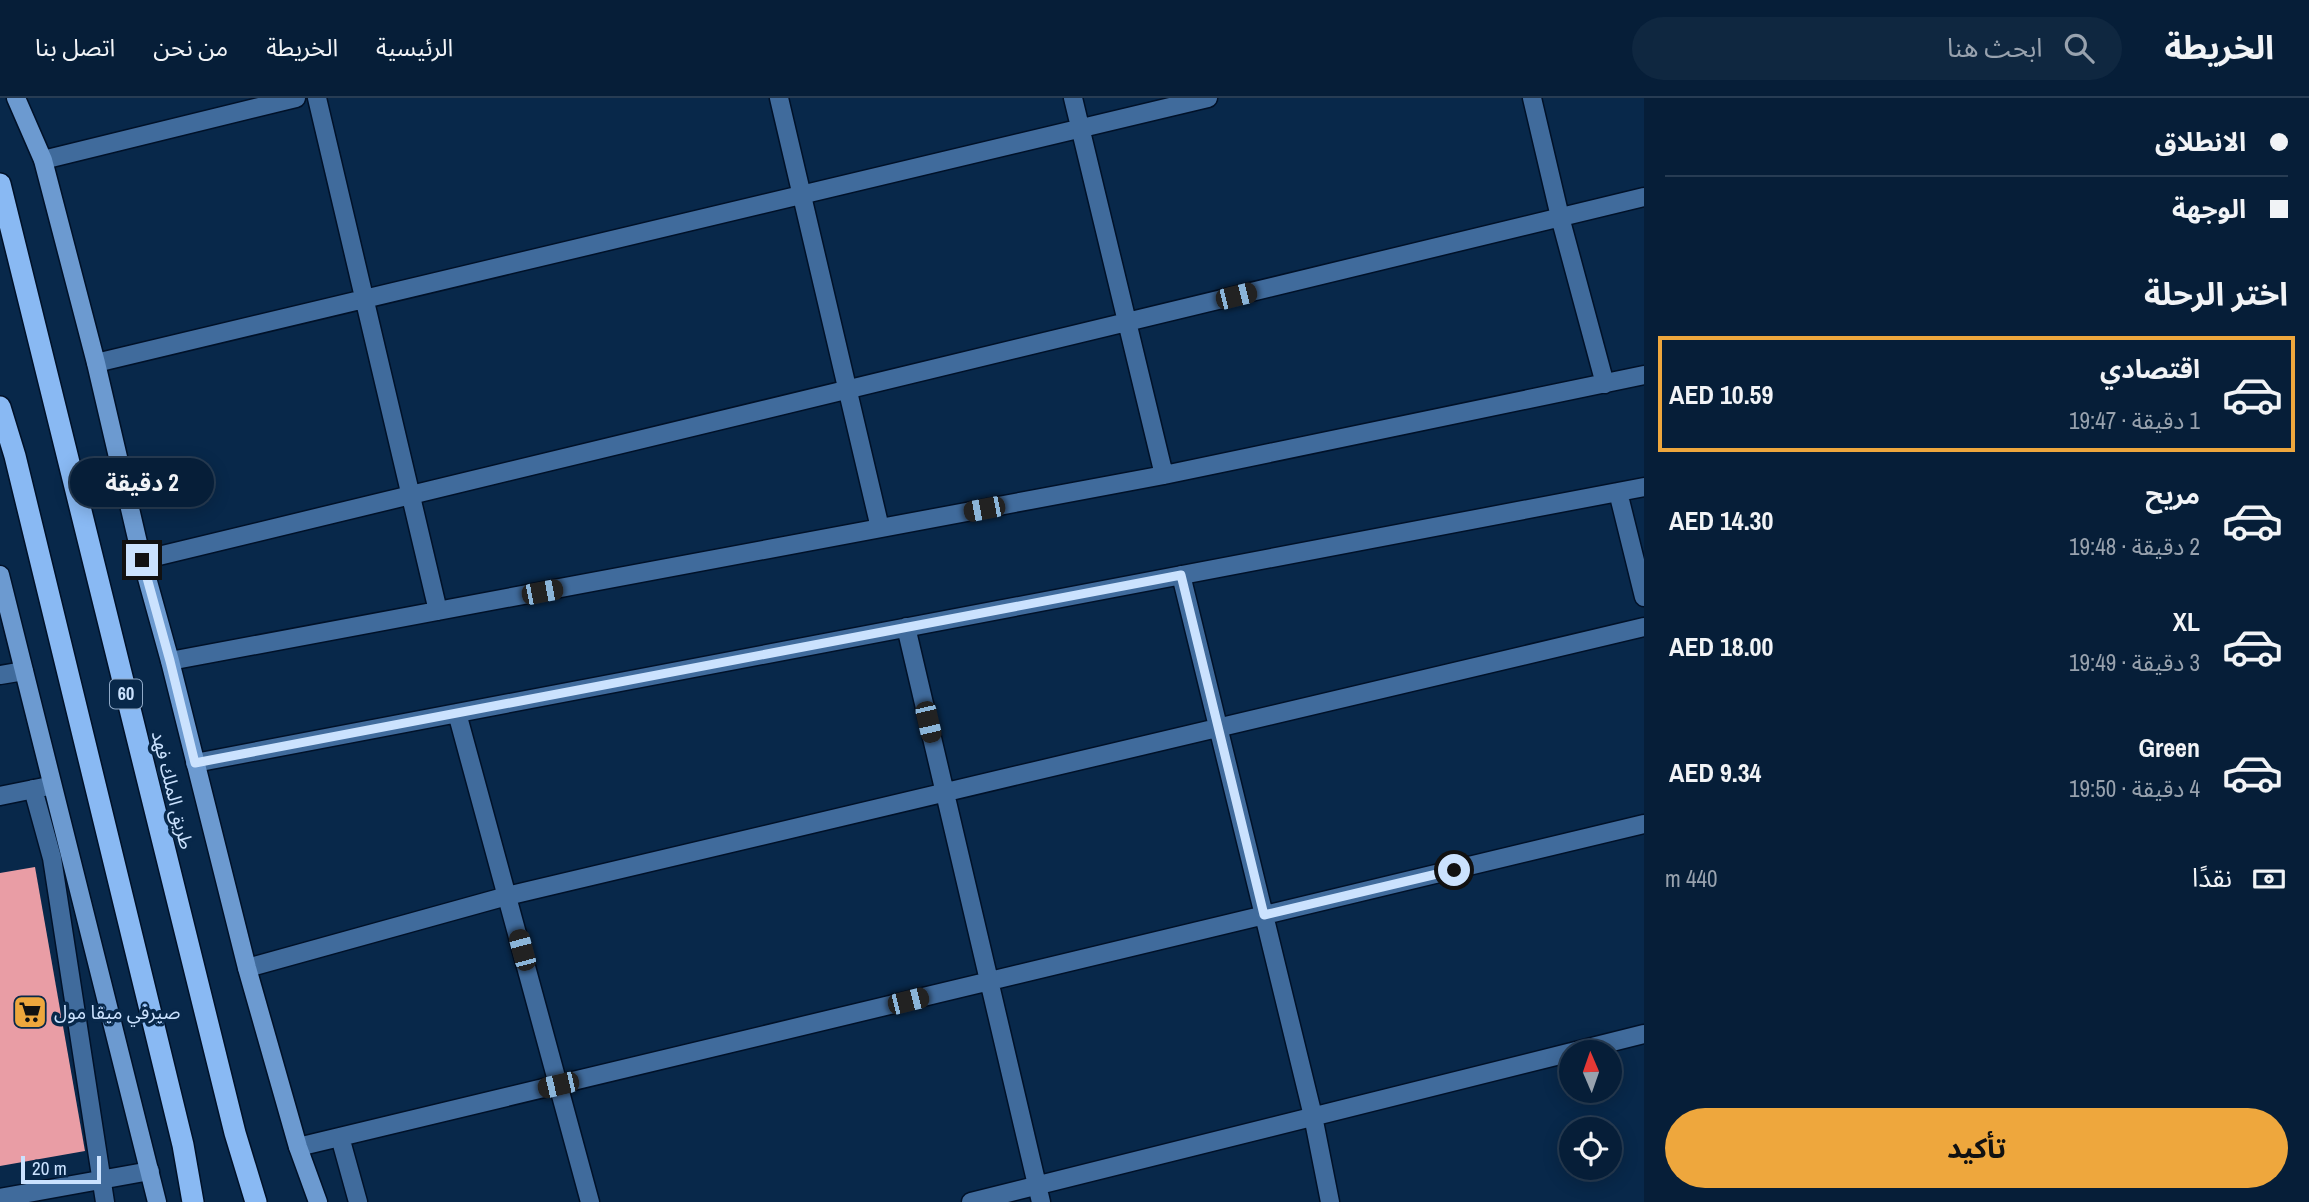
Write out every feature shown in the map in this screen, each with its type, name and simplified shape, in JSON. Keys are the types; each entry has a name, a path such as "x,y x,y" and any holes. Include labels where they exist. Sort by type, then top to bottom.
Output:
{"highway":[{"name":"طريق الملك فهد","path":"0,184 235,1133 256,1202"},
{"path":"0,407 15,456 176,1118 192,1202"}],"main road":[{"path":"16,98 43,160 247,968 298,1147 318,1202"},
{"path":"0,575 157,1202"}],"street":[{"path":"43,160 296,98"},
{"path":"317,98 438,611"},
{"path":"779,98 880,528"},
{"path":"1073,98 1164,475"},
{"path":"96,363 1208,98"},
{"path":"1532,98 1560,217 1605,384"},
{"path":"142,560 1644,197"},
{"path":"170,661 1164,475 1644,375"},
{"path":"195,763 1644,487"},
{"path":"1618,492 1644,597"},
{"path":"1181,575 1313,1116 1330,1202"},
{"path":"906,627 1039,1194"},
{"path":"247,968 507,896 1644,627"},
{"path":"0,675 24,671"},
{"path":"457,713 590,1202"},
{"path":"0,796 52,785"},
{"path":"33,789 52,858 105,1202"},
{"path":"298,1147 1644,824"},
{"path":"1620,1040 1644,1034"},
{"path":"971,1202 1039,1194 1313,1116 1559,1055"},
{"path":"340,1137 358,1202"},
{"path":"0,1198 150,1171"}],"building":[{"name":"صيرفي ميقا مول","path":"35,867 85,1151 0,1166 0,873"}],"place":[{"name":"صيرفي ميقا مول","path":"30,1012"}],"route":[{"path":"142,560 195,763 1181,575 1264,915 1454,870"}]}
